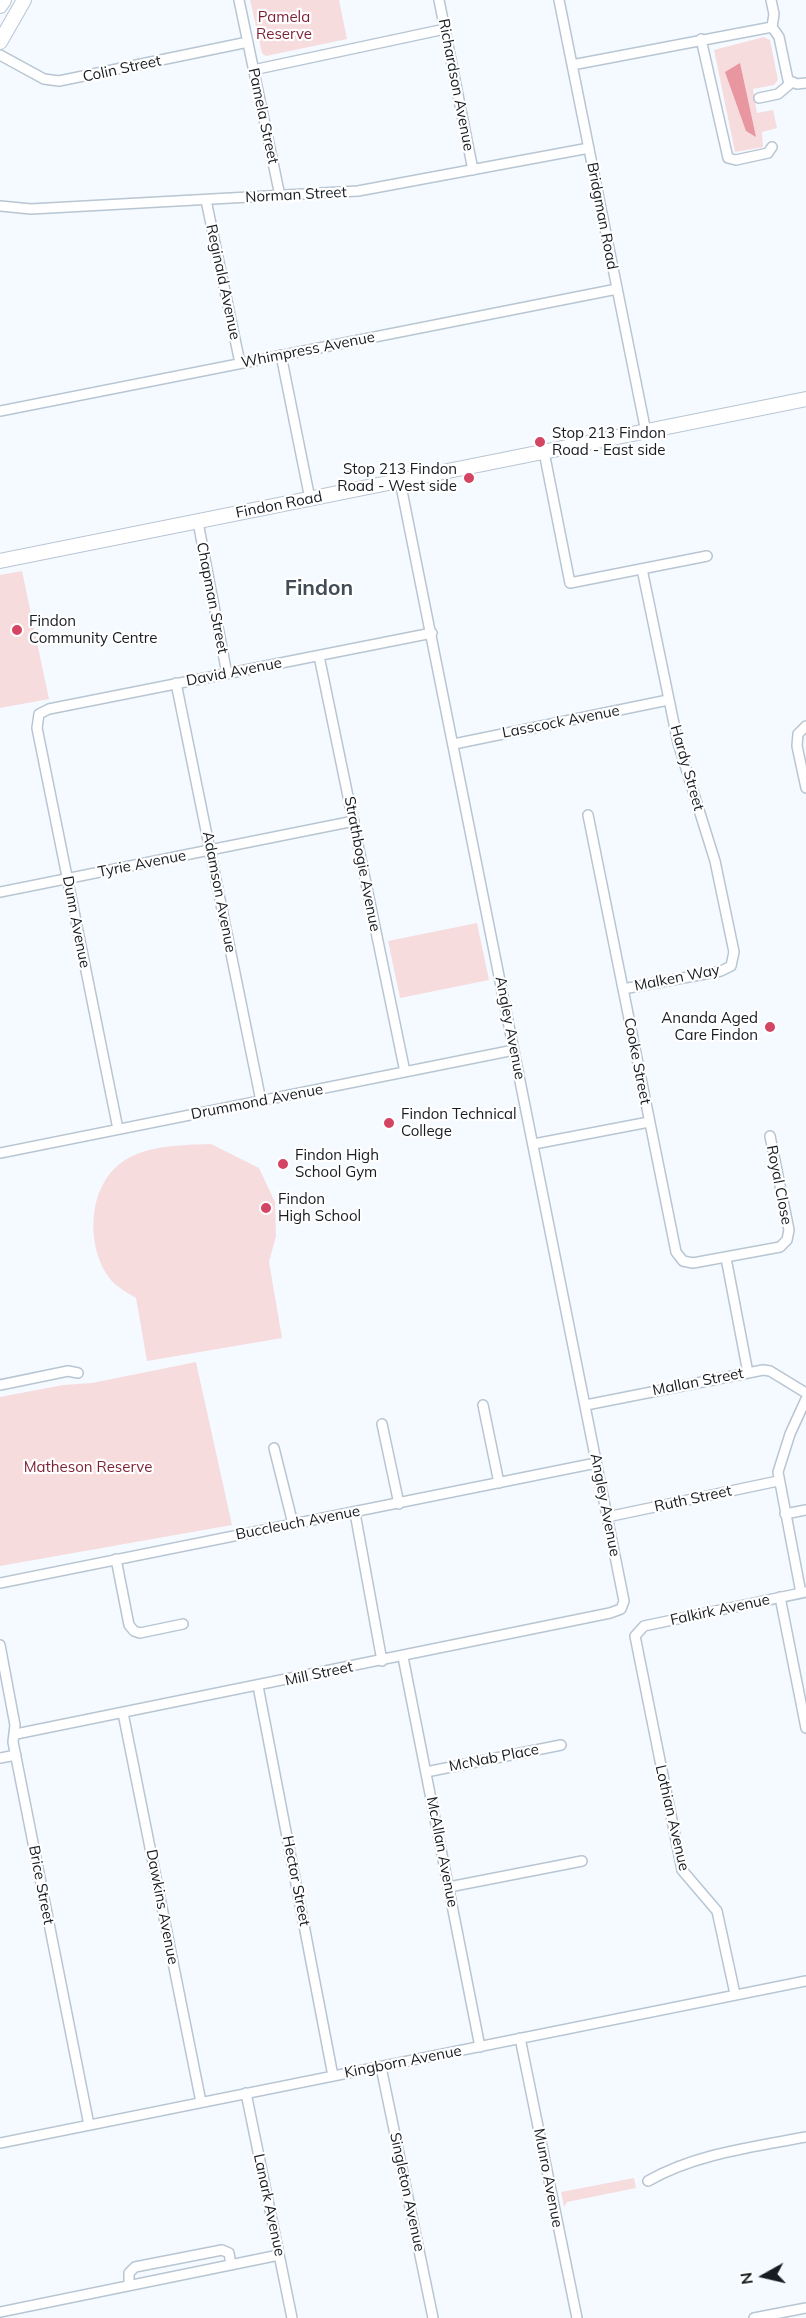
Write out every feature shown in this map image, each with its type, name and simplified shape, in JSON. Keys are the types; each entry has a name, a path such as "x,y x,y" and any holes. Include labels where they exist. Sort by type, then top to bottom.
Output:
{"main road":[{"path":"0,6 5,0"},
{"path":"0,42 22,4"},
{"name":"Findon Road","path":"0,561 806,399"}],"street":[{"path":"5,0 22,4"},
{"name":"Pamela Street","path":"239,0 280,196"},
{"name":"Richardson Avenue","path":"439,0 472,170"},
{"name":"Bridgman Road","path":"559,0 646,432"},
{"path":"771,0 774,14 772,27 779,37 786,76 791,83"},
{"path":"572,65 772,27"},
{"path":"254,70 445,29"},
{"path":"701,39 728,158 736,160 768,153 772,147"},
{"name":"Colin Street","path":"0,55 44,79 59,81 248,42"},
{"path":"759,98 778,94 791,83 806,83"},
{"name":"Norman Street","path":"0,206 30,209 358,191 589,148"},
{"name":"Reginald Avenue","path":"206,200 240,363"},
{"name":"Whimpress Avenue","path":"0,411 617,289"},
{"path":"281,355 310,499"},
{"path":"544,452 570,583 708,556"},
{"name":"Angley Avenue","path":"400,481 586,1405 624,1601 621,1609"},
{"name":"Chapman Street","path":"198,522 226,674"},
{"name":"Hardy Street","path":"642,569 678,743 715,861 734,952 731,966"},
{"name":"David Avenue","path":"39,714 49,709 432,633"},
{"name":"Strathbogie Avenue","path":"319,656 405,1072"},
{"name":"Adamson Avenue","path":"176,683 261,1101"},
{"name":"Lasscock Avenue","path":"454,744 668,700"},
{"name":"Dunn Avenue","path":"39,714 37,728 118,1129"},
{"path":"806,726 798,734 797,746 806,788"},
{"name":"Cooke Street","path":"588,815 676,1252 683,1261 693,1263 726,1258"},
{"name":"Tyrie Avenue","path":"0,892 354,821"},
{"name":"Malken Way","path":"623,989 721,971 731,966"},
{"name":"Drummond Avenue","path":"0,1153 514,1050"},
{"path":"534,1144 649,1122"},
{"name":"Royal Close","path":"726,1258 780,1247 787,1240 789,1230 770,1136"},
{"path":"726,1258 748,1372"},
{"path":"0,1385 68,1371 78,1373"},
{"name":"Mallan Street","path":"586,1405 748,1372 770,1371 806,1393"},
{"path":"804,1593 785,1514 778,1472 790,1434 806,1400"},
{"path":"483,1405 499,1483"},
{"path":"382,1424 399,1504"},
{"path":"274,1448 293,1524"},
{"name":"Buccleuch Avenue","path":"0,1583 596,1463"},
{"name":"Ruth Street","path":"607,1517 778,1481"},
{"path":"785,1514 806,1510"},
{"path":"355,1513 382,1661"},
{"path":"117,1559 129,1625 134,1630 140,1633 183,1624"},
{"name":"Falkirk Avenue","path":"637,1631 644,1626 804,1593"},
{"path":"780,1597 806,1724"},
{"name":"Mill Street","path":"16,1734 403,1657 621,1609"},
{"name":"Lothian Avenue","path":"637,1631 635,1641 682,1870 717,1911 735,1994"},
{"name":"Brice Street","path":"0,1645 16,1734 13,1742 89,2125"},
{"name":"McAllan Avenue","path":"403,1657 480,2047"},
{"name":"Hector Street","path":"258,1686 333,2076"},
{"name":"Dawkins Avenue","path":"123,1713 201,2102"},
{"name":"McNab Place","path":"426,1772 561,1745"},
{"path":"0,1758 16,1755"},
{"path":"449,1887 582,1861"},
{"name":"Kingborn Avenue","path":"0,2143 806,1981"},
{"name":"Munro Avenue","path":"520,2038 577,2318"},
{"name":"Singleton Avenue","path":"381,2067 433,2318"},
{"name":"Lanark Avenue","path":"246,2093 292,2318"},
{"path":"648,2181 711,2155 806,2137"},
{"path":"129,2285 129,2273 135,2268 222,2250 229,2253 231,2265"},
{"path":"0,2312 279,2255"},
{"path":"754,2318 790,2315 806,2308"}],"green space":[{"name":"Pamela Reserve","path":"250,0 339,0 347,39 266,56 262,53"},
{"path":"764,37 770,40 778,80 774,85 753,89 757,113 773,110 777,128 762,132 763,147 735,152 714,50"},
{"path":"22,571 49,699 0,708 0,575"},
{"path":"477,923 489,980 400,998 388,941"},
{"path":"211,1144 259,1168 275,1202 276,1236 269,1262 282,1338 147,1361 136,1298 112,1282 102,1267 97,1253 93,1222 99,1193 115,1168 124,1160 135,1155 160,1148"},
{"name":"Matheson Reserve","path":"196,1362 232,1525 0,1566 0,1397 63,1385 92,1383"},
{"path":"634,2178 636,2188 567,2202 564,2207 561,2192"}],"shaded area":[{"path":"740,63 756,137 746,131 725,72"}],"place":[{"name":"Stop 213 Findon Road - East side","path":"540,442"},
{"name":"Stop 213 Findon Road - West side","path":"469,478"},
{"name":"Findon Community Centre","path":"17,630"},
{"name":"Ananda Aged Care Findon","path":"770,1027"},
{"name":"Findon Technical College","path":"389,1123"},
{"name":"Findon High School Gym","path":"283,1164"},
{"name":"Findon High School","path":"266,1208"}],"district":[{"name":"Findon","path":"319,589"}]}
